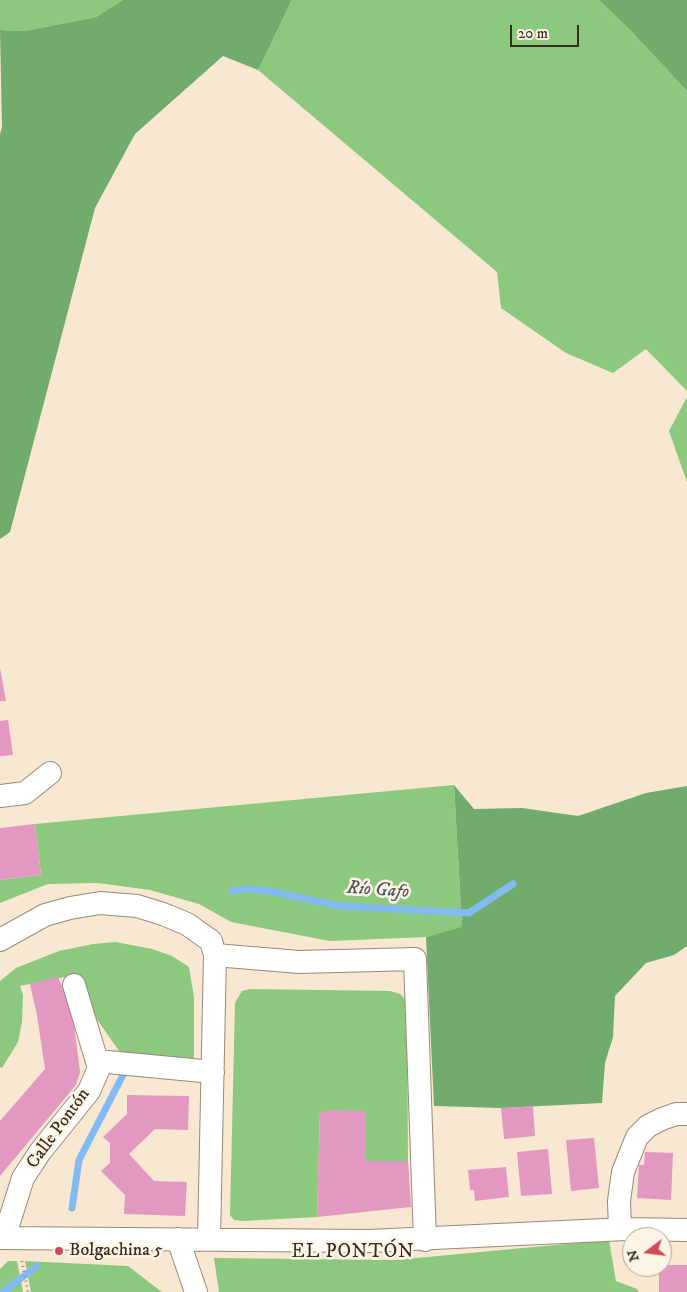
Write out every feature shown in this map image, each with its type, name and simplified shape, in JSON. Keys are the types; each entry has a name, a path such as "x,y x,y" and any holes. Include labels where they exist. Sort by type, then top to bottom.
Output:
{"street":[{"path":"0,796 25,794 50,773"},
{"path":"0,940 46,915 70,908 100,904 136,906 188,924 210,941 215,954 209,1239"},
{"path":"215,954 299,962 416,959 425,1240"},
{"path":"74,985 98,1061 213,1072"},
{"name":"Calle Pontón","path":"2,1238 19,1187 40,1152 89,1090 99,1068 98,1061"},
{"path":"620,1229 619,1201 623,1172 638,1137 648,1126 662,1119 676,1114 687,1114"},
{"name":"Calle Pontón","path":"0,1204 19,1187"},
{"path":"2,1238 425,1240 620,1229 687,1230"},
{"path":"178,1239 196,1292"}],"path":[{"path":"22,1262 28,1292"}],"green space":[{"path":"0,0 123,0 96,17 25,31 0,30"},
{"path":"123,0 292,0 258,70 223,56 135,134 95,208 10,532 0,539 0,134 2,127 0,30 25,31 96,17"},
{"path":"292,0 599,0 631,31 687,91 687,391 646,349 613,373 566,353 501,308 497,272 258,70"},
{"path":"599,0 687,0 687,91 631,31"},
{"path":"687,397 687,482 669,431"},
{"path":"454,785 462,928 426,937 330,941 231,922 199,904 150,890 98,883 48,884 0,903 0,880 41,875 35,824"},
{"path":"454,785 474,809 522,808 578,816 646,793 687,786 687,946 674,955 646,963 615,996 613,1037 605,1063 602,1103 501,1108 434,1106 426,937 462,927"},
{"path":"116,942 152,949 172,956 189,967 194,997 194,1063 129,1055 119,1051 89,1008 74,975 20,986 23,995 22,1022 18,1042 2,1068 0,1067 0,981 16,968 59,951 93,944"},
{"path":"250,989 390,991 400,994 405,999 407,1008 408,1161 365,1161 365,1111 320,1112 317,1217 243,1221 234,1220 230,1215 235,1003 242,991"},
{"path":"609,1240 616,1281 637,1289 639,1292 219,1292 214,1258 395,1260"},
{"path":"8,1261 17,1261 23,1292 0,1292 0,1269"},
{"path":"25,1261 128,1266 162,1292 31,1292"}],"building":[{"path":"0,668 6,701 0,701"},
{"path":"8,720 13,755 0,756 0,721"},
{"path":"35,824 41,875 0,880 0,828"},
{"path":"58,977 72,1009 80,1072 76,1085 0,1176 0,1121 45,1069 37,1015 30,984"},
{"path":"127,1095 189,1096 188,1130 155,1129 129,1154 154,1181 187,1182 185,1216 124,1214 125,1195 101,1171 110,1163 110,1143 103,1137 127,1114"},
{"path":"533,1106 535,1136 504,1139 501,1108"},
{"path":"328,1110 366,1111 365,1161 408,1161 411,1207 317,1217 320,1112 328,1112"},
{"path":"594,1138 599,1188 571,1191 566,1140"},
{"path":"548,1149 552,1194 521,1196 517,1152"},
{"path":"645,1152 673,1153 671,1200 637,1198 639,1165 644,1165"},
{"path":"506,1167 509,1197 475,1201 474,1190 470,1190 468,1170"},
{"path":"672,1265 687,1265 687,1292 659,1292 659,1277 672,1277"}],"waterway":[{"name":"Río Gafo","path":"232,891 246,889 269,891 339,906 469,913 513,884"},
{"name":"Río Gafo","path":"72,1208 79,1160 123,1075"},
{"name":"Río Gafo","path":"3,1292 37,1266"}],"place":[{"name":"Bolgachina 5","path":"59,1251"}],"district":[{"name":"EL PONTÓN","path":"353,1253"}]}
